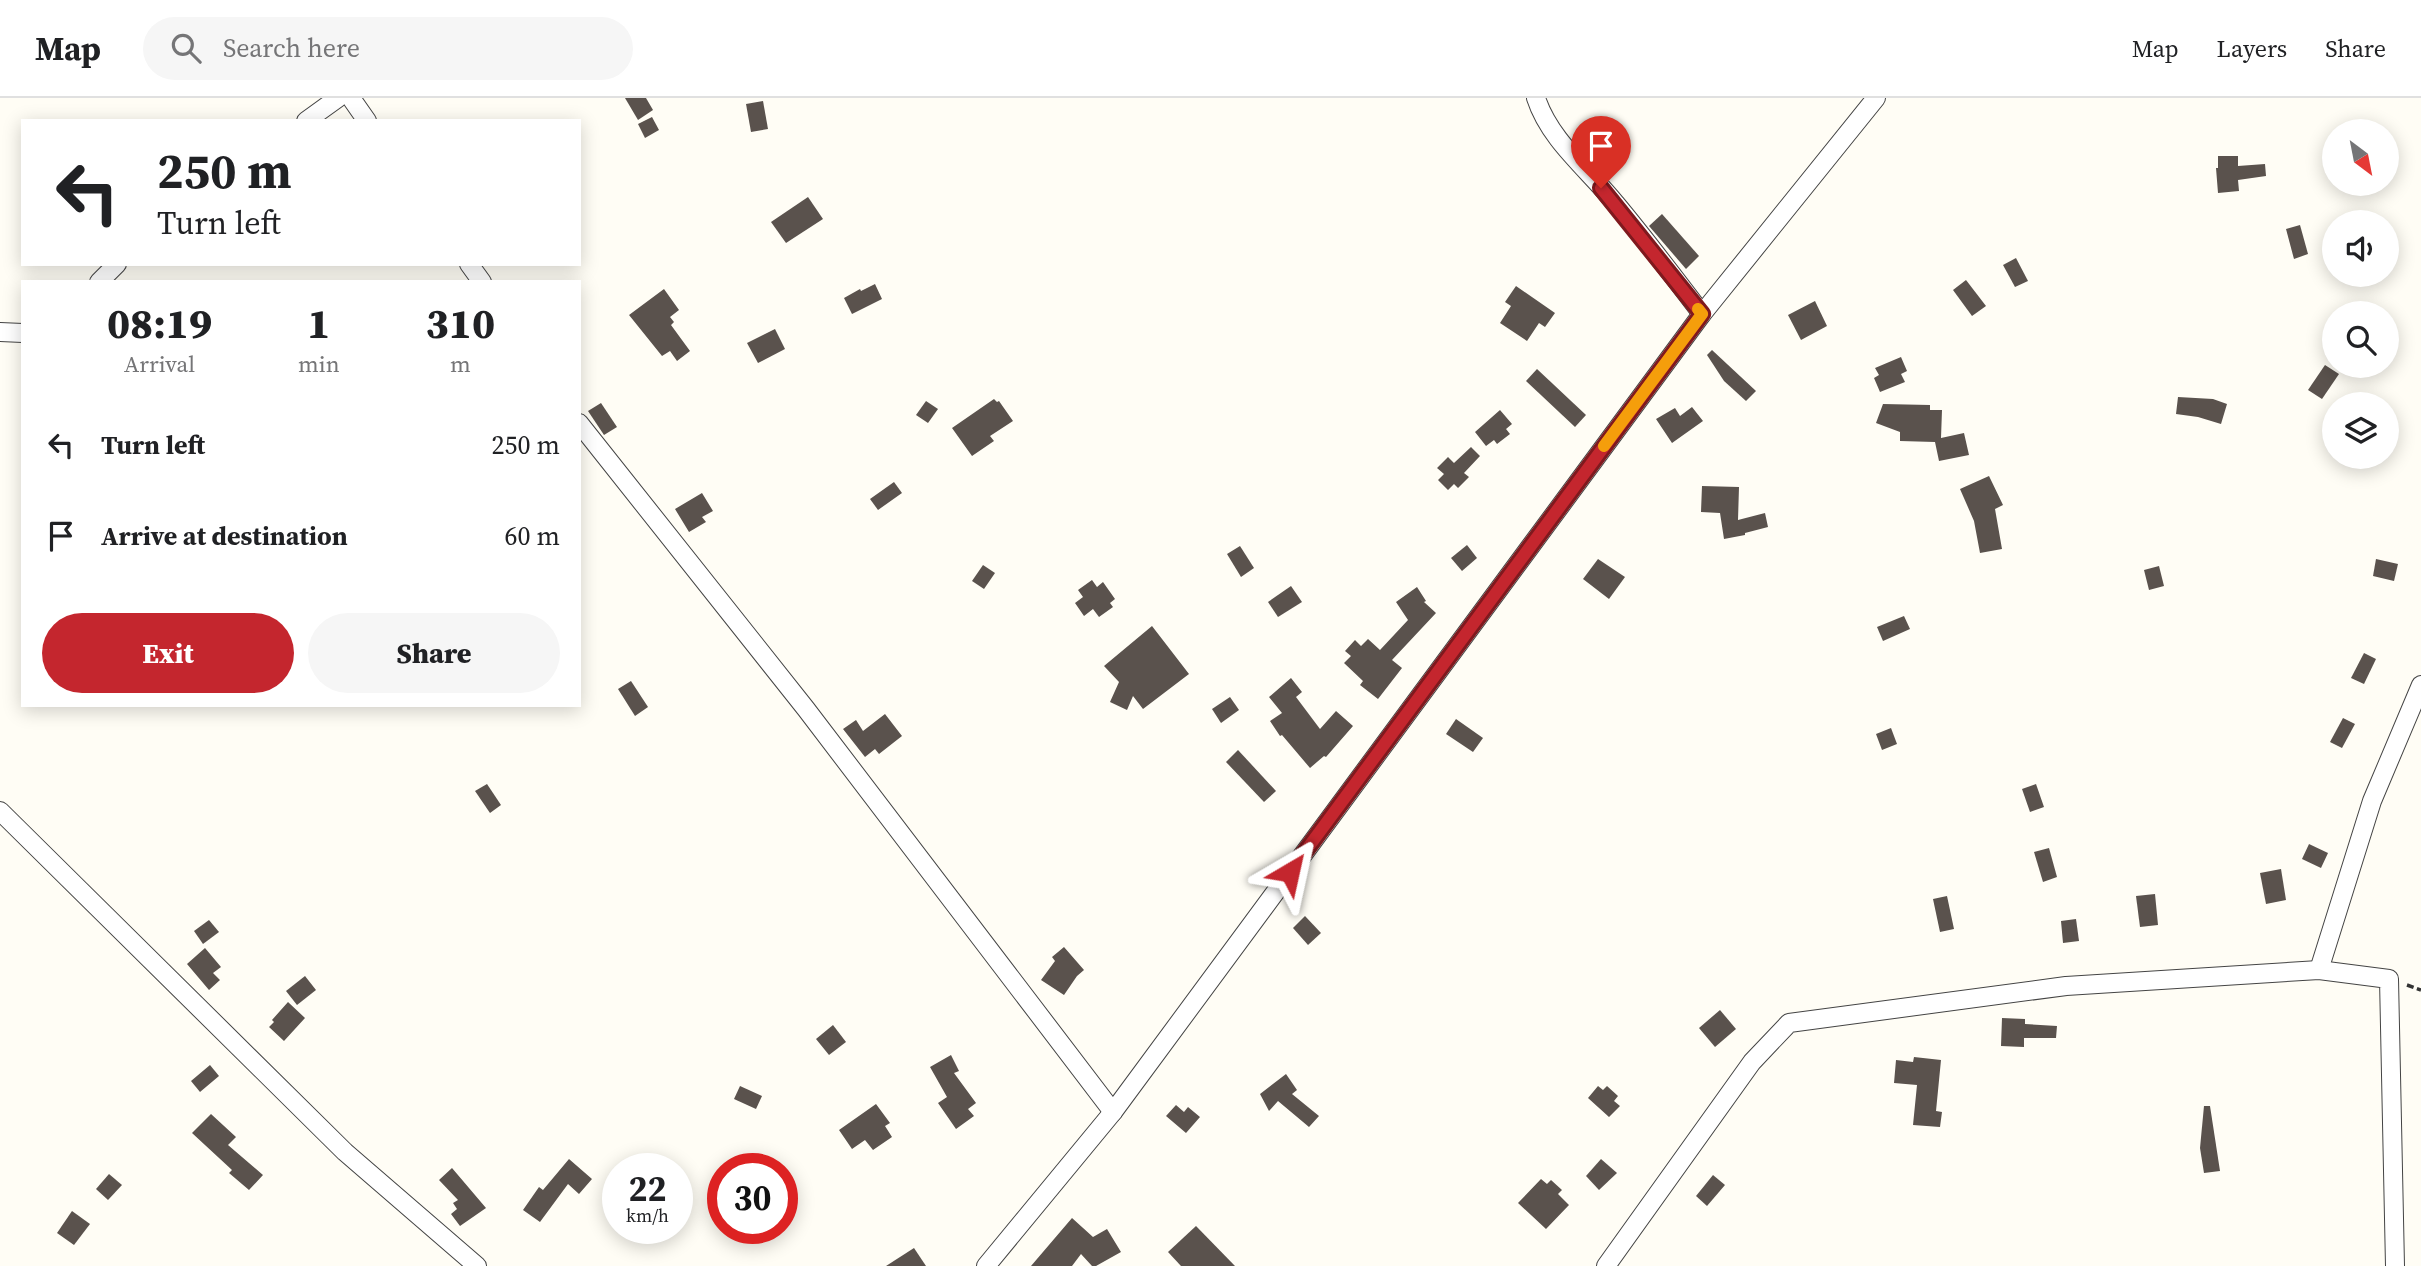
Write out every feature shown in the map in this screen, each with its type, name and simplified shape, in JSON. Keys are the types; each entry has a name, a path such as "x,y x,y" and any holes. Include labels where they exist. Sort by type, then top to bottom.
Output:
{"street":[{"path":"309,119 338,98"},
{"path":"351,98 366,119"},
{"path":"1536,98 1540,110 1574,160 1614,201 1702,314"},
{"path":"986,1266 1113,1112 1702,314 1876,98"},
{"path":"101,280 115,266"},
{"path":"0,332 21,332"},
{"path":"581,426 806,709 1113,1112"},
{"path":"2319,970 2372,801 2421,685"},
{"path":"0,811 345,1152 477,1266"},
{"path":"1606,1266 1752,1062 1789,1023 2066,986 2319,970 2389,979 2395,1266"}],"building":[{"path":"625,98 646,98 653,110 638,120"},
{"path":"763,101 768,129 751,132 746,104"},
{"path":"652,117 659,130 645,138 638,124"},
{"path":"2218,156 2238,156 2238,166 2265,164 2266,176 2238,180 2239,191 2218,193"},
{"path":"808,197 823,219 786,243 771,222"},
{"path":"1662,214 1699,256 1686,269 1649,226"},
{"path":"2300,225 2308,254 2294,259 2286,229"},
{"path":"2016,258 2028,281 2015,287 2003,265"},
{"path":"1966,280 1986,306 1972,316 1953,290"},
{"path":"875,284 882,299 852,314 844,298"},
{"path":"1516,286 1555,313 1545,327 1539,323 1527,341 1500,323 1511,306 1505,302"},
{"path":"664,289 679,310 670,317 674,322 671,325 690,351 677,361 670,351 662,356 629,315"},
{"path":"1815,301 1827,326 1801,340 1788,315"},
{"path":"775,329 785,349 758,363 747,343"},
{"path":"1712,350 1756,391 1746,401 1724,381 1707,355"},
{"path":"1901,357 1907,371 1901,374 1905,382 1880,392 1874,378 1879,375 1875,368"},
{"path":"1537,369 1586,415 1575,427 1526,381"},
{"path":"2322,369 2322,378 2336,378 2327,392 2322,392 2322,399 2308,390"},
{"path":"2178,397 2213,399 2227,404 2221,424 2176,414"},
{"path":"994,399 999,401 1013,421 990,436 994,441 972,456 952,428"},
{"path":"926,401 938,409 928,423 916,415"},
{"path":"601,403 617,427 604,435 588,411"},
{"path":"1883,404 1930,405 1930,410 1942,410 1941,438 1964,433 1969,455 1939,461 1935,442 1900,441 1900,432 1876,423"},
{"path":"1692,407 1703,421 1672,443 1656,419 1675,408 1680,416"},
{"path":"1500,410 1512,424 1506,429 1510,434 1497,444 1494,440 1486,446 1475,432"},
{"path":"1471,447 1480,456 1464,473 1469,477 1458,488 1454,484 1448,490 1438,480 1444,474 1437,468 1448,457 1454,463"},
{"path":"1989,476 2003,505 1995,509 2002,549 1980,553 1974,521 1960,489"},
{"path":"894,482 902,493 878,510 870,499"},
{"path":"1702,486 1739,487 1738,520 1765,513 1768,527 1724,539 1720,513 1701,512"},
{"path":"702,493 713,511 702,517 706,522 689,532 675,509"},
{"path":"1467,545 1477,558 1462,571 1451,558"},
{"path":"1240,546 1254,568 1241,577 1227,554"},
{"path":"1598,559 1625,577 1609,599 1583,579"},
{"path":"2376,559 2398,564 2394,581 2373,576"},
{"path":"983,565 995,573 984,589 972,581"},
{"path":"2159,566 2164,586 2149,590 2144,570"},
{"path":"1092,580 1097,587 1103,582 1115,599 1110,603 1113,607 1099,617 1093,609 1084,616 1075,603 1083,597 1078,590"},
{"path":"1291,586 1302,602 1278,617 1268,602"},
{"path":"1417,587 1426,601 1424,602 1436,613 1392,660 1402,668 1378,699 1360,685 1363,681 1344,663 1351,656 1345,651 1355,640 1361,646 1368,639 1380,650 1408,620 1396,602"},
{"path":"1904,616 1910,629 1883,641 1877,627"},
{"path":"1152,626 1189,674 1143,709 1133,696 1127,710 1110,702 1119,682 1104,666"},
{"path":"2364,653 2376,659 2364,684 2351,678"},
{"path":"1291,678 1302,692 1296,697 1320,729 1336,711 1353,726 1326,757 1310,768 1282,735 1280,736 1270,721 1282,713 1269,697"},
{"path":"631,681 648,707 635,716 618,689"},
{"path":"1230,697 1239,710 1221,723 1212,709"},
{"path":"885,714 902,736 879,754 875,749 865,757 843,729 856,720 863,731"},
{"path":"2343,718 2355,724 2342,748 2330,742"},
{"path":"1456,719 1483,738 1473,752 1446,734"},
{"path":"1891,728 1897,744 1882,750 1876,734"},
{"path":"1238,750 1276,791 1264,802 1226,762"},
{"path":"487,784 501,805 490,813 475,791"},
{"path":"2036,784 2044,807 2030,812 2022,789"},
{"path":"2309,844 2328,853 2321,868 2302,859"},
{"path":"2049,848 2057,877 2043,882 2034,852"},
{"path":"2281,869 2286,900 2266,904 2260,873"},
{"path":"2155,894 2158,925 2140,927 2136,896"},
{"path":"1947,896 1954,929 1940,932 1933,899"},
{"path":"1305,916 1321,933 1308,945 1293,928"},
{"path":"2076,919 2079,941 2063,943 2061,921"},
{"path":"209,920 219,932 203,944 194,931"},
{"path":"1064,947 1084,970 1064,995 1041,980 1055,961 1052,957"},
{"path":"205,948 221,967 213,973 220,980 209,990 187,964"},
{"path":"305,976 316,990 297,1005 286,991"},
{"path":"288,1002 305,1018 284,1041 269,1027"},
{"path":"1720,1010 1736,1029 1715,1047 1699,1028"},
{"path":"2002,1018 2025,1019 2025,1024 2057,1026 2056,1038 2024,1038 2024,1047 2001,1046"},
{"path":"833,1025 846,1042 829,1055 816,1039"},
{"path":"951,1055 959,1071 954,1073 976,1103 968,1109 974,1116 956,1129 938,1103 947,1097 930,1067"},
{"path":"1914,1057 1941,1060 1936,1111 1942,1112 1940,1127 1913,1125 1917,1085 1894,1083 1896,1060 1913,1062"},
{"path":"210,1065 219,1076 200,1092 191,1081"},
{"path":"1286,1074 1297,1090 1292,1094 1319,1116 1309,1127 1278,1101 1269,1111 1260,1094"},
{"path":"740,1086 762,1096 756,1109 734,1099"},
{"path":"1598,1086 1603,1090 1607,1086 1618,1096 1614,1101 1620,1106 1609,1117 1588,1098"},
{"path":"876,1104 890,1123 885,1126 892,1137 873,1150 865,1140 852,1149 839,1130"},
{"path":"1176,1105 1184,1112 1188,1107 1200,1117 1186,1133 1166,1116"},
{"path":"2204,1106 2210,1106 2220,1171 2204,1173 2200,1148"},
{"path":"211,1114 236,1137 228,1145 263,1175 249,1190 229,1173 232,1170 192,1133"},
{"path":"569,1159 592,1179 579,1194 568,1184 540,1222 523,1210 539,1187 543,1190"},
{"path":"1601,1159 1617,1173 1599,1190 1586,1176"},
{"path":"452,1168 486,1208 460,1226 451,1214 457,1209 453,1203 458,1200 439,1180"},
{"path":"109,1174 122,1185 108,1200 96,1189"},
{"path":"1713,1175 1725,1185 1707,1206 1696,1196"},
{"path":"1541,1179 1547,1184 1551,1180 1562,1190 1558,1194 1569,1205 1546,1229 1518,1203"},
{"path":"72,1211 90,1224 74,1245 57,1233"},
{"path":"1072,1218 1093,1237 1107,1229 1121,1252 1096,1266 1092,1266 1081,1254 1072,1266 1031,1266"},
{"path":"1196,1226 1235,1266 1181,1266 1168,1252"},
{"path":"914,1248 926,1266 886,1266"}],"slow traffic":[{"path":"1604,446 1702,314 1698,309"}],"route":[{"path":"1290,872 1702,314 1601,188"}]}
